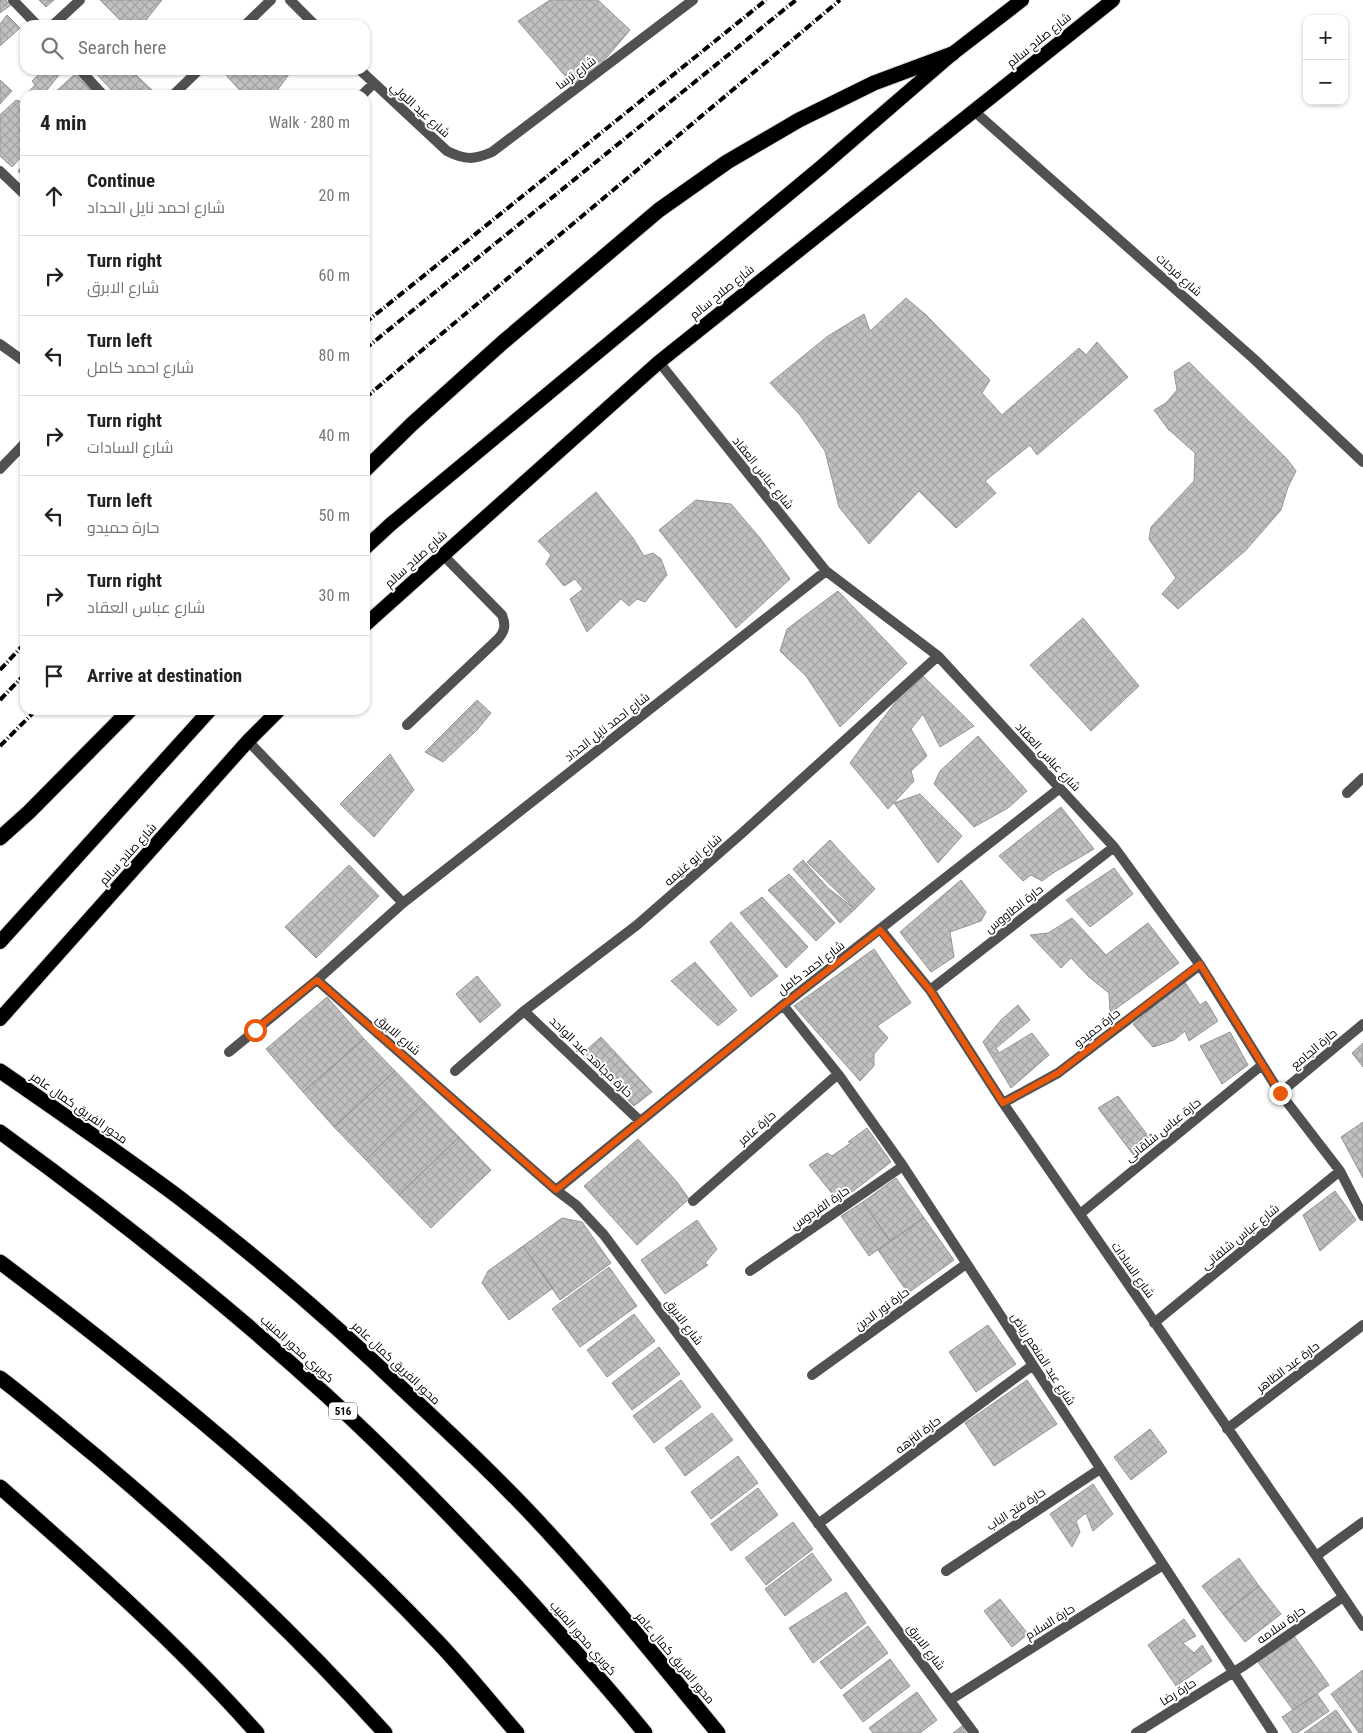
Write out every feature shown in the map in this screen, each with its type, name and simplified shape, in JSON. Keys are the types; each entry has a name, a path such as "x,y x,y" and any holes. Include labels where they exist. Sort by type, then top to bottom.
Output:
{"highway":[{"path":"370,543 820,168 952,54 1022,0"},
{"name":"شارع صلاح سالم","path":"370,621 659,362 1113,0"},
{"path":"370,465 412,424 495,349 659,210 735,157 799,120 874,83 952,54"},
{"path":"0,838 29,812 125,715"},
{"path":"0,942 205,715"},
{"name":"شارع صلاح سالم","path":"0,1019 248,741 274,715"},
{"name":"محور الفريق كمال عامر","path":"0,1072 89,1132 182,1200 271,1272 366,1354 458,1441 546,1530 718,1733"},
{"name":"كوبري محور المنيب","path":"0,1132 85,1194 167,1259 248,1326 326,1395 407,1472 485,1552 560,1634 645,1733"},
{"path":"0,1262 76,1320 205,1424 329,1534 436,1640 517,1733"},
{"path":"0,1378 141,1494 259,1602 385,1733"},
{"path":"0,1487 106,1581 257,1733"}],"street":[{"path":"13,0 32,20"},
{"path":"58,20 80,0"},
{"path":"250,20 271,0"},
{"path":"290,0 310,20"},
{"name":"شارع ترسا","path":"470,158 481,157 492,152 692,0"},
{"path":"85,75 98,90"},
{"path":"178,90 194,75"},
{"name":"شارع عيد اللولي","path":"365,75 447,151 458,157 470,158"},
{"path":"367,90 373,84"},
{"name":"شارع فرحات","path":"974,111 1254,359 1363,462"},
{"path":"0,171 20,190"},
{"path":"0,344 20,358"},
{"name":"شارع عباس العقاد","path":"659,362 826,571 938,656 1114,847 1200,964 1280,1093 1340,1172 1362,1210"},
{"path":"0,469 20,448"},
{"path":"407,725 504,632 505,624 502,615 443,555"},
{"name":"شارع احمد نايل الحداد","path":"229,1052 317,980 403,903 826,571"},
{"name":"شارع ابو غنيمه","path":"456,1071 524,1011 637,926 938,656"},
{"path":"248,741 403,903"},
{"path":"1347,793 1363,778"},
{"name":"شارع احمد كامل","path":"556,1190 783,1005 1060,788"},
{"name":"حارة الطاووس","path":"930,990 1114,847"},
{"name":"شارع السادات","path":"880,930 930,990 1003,1103 1363,1626"},
{"name":"حارة حميدو","path":"1003,1103 1058,1073 1200,964"},
{"name":"شارع الابرق","path":"317,980 556,1190 576,1205 604,1235 974,1733"},
{"name":"شارع عبد المنعم رياض","path":"783,1005 838,1074 903,1166 1273,1733"},
{"name":"حارة مجاهد عبد الواحد","path":"524,1011 640,1121"},
{"name":"حارة الجامع","path":"1280,1093 1363,1024"},
{"name":"حارة عباس شلقانى","path":"1080,1214 1262,1065"},
{"name":"حارة عامر","path":"693,1201 838,1074"},
{"name":"حارة الفردوس","path":"750,1271 903,1166"},
{"name":"شارع عباس شلقانى","path":"1154,1322 1340,1172"},
{"name":"حارة نور الدين","path":"812,1375 966,1264"},
{"name":"حارة عبد الظاهر","path":"1228,1429 1363,1325"},
{"name":"حارة النزهه","path":"818,1524 1033,1365"},
{"name":"حارة فتح الباب","path":"946,1570 1100,1469"},
{"path":"1316,1556 1363,1522"},
{"name":"حارة السلام","path":"950,1700 1163,1565"},
{"name":"حارة سلامه","path":"1233,1673 1343,1597"},
{"name":"حارة رضا","path":"1136,1733 1233,1673"}],"building":[{"path":"0,0 6,0 11,5 0,13"},
{"path":"39,0 54,0 46,7"},
{"path":"100,0 162,0 146,20 120,20"},
{"path":"550,0 598,0 630,30 578,91 518,21"},
{"path":"7,15 20,28 0,46 0,24"},
{"path":"38,75 59,75 47,90 30,90 35,85 32,81"},
{"path":"76,75 91,90 57,90"},
{"path":"98,75 136,75 152,90 111,90"},
{"path":"226,75 288,75 278,90 239,90"},
{"path":"0,80 12,91 0,104"},
{"path":"16,100 20,101 20,158 12,167 0,156 0,115"},
{"path":"906,298 925,314 990,380 982,393 1002,415 1079,348 1086,355 1097,342 1128,377 1037,455 1030,445 985,481 996,493 956,528 919,491 869,544 839,507 825,451 800,415 770,383 828,336 864,314 870,331"},
{"path":"1189,362 1287,459 1296,471 1288,487 1281,510 1246,550 1178,609 1162,594 1176,578 1149,539 1151,527 1194,481 1195,453 1168,429 1154,410 1166,403 1177,390 1174,372"},
{"path":"596,492 633,538 644,556 653,553 661,559 667,575 645,602 637,599 629,606 621,599 587,632 570,599 583,589 575,579 564,586 546,564 551,555 538,541"},
{"path":"696,500 731,504 760,538 790,579 736,628 659,530"},
{"path":"838,591 907,663 840,727 806,676 780,651 787,629"},
{"path":"1083,618 1139,686 1091,731 1030,665"},
{"path":"919,672 974,726 940,747 923,714 911,729 927,756 911,771 914,781 888,809 850,763"},
{"path":"477,700 491,713 477,730 443,762 425,752"},
{"path":"978,736 1027,791 1008,808 974,827 934,784 940,771"},
{"path":"390,754 414,790 374,837 340,804"},
{"path":"920,794 962,836 938,863 894,803"},
{"path":"1061,807 1094,849 1042,881 1031,875 1023,881 999,856"},
{"path":"830,840 875,889 855,909 807,862"},
{"path":"803,860 828,888 855,909 840,923 793,869"},
{"path":"349,865 379,896 316,958 285,927"},
{"path":"1114,868 1133,894 1090,927 1066,900"},
{"path":"789,874 835,923 816,941 768,890"},
{"path":"961,880 986,912 981,921 950,932 954,957 931,972 900,932"},
{"path":"762,897 808,947 786,968 740,913"},
{"path":"1072,918 1106,955 1148,923 1179,963 1110,1013 1109,993 1089,977 1071,958 1061,968 1030,935 1048,933"},
{"path":"731,922 778,976 751,997 710,942"},
{"path":"874,949 911,1003 877,1026 888,1038 874,1054 874,1066 860,1081 794,1006"},
{"path":"695,962 737,1010 718,1026 671,981"},
{"path":"477,976 501,1005 480,1023 456,994"},
{"path":"1184,981 1200,1005 1206,1001 1218,1021 1189,1041 1185,1031 1174,1040 1153,1047 1133,1024"},
{"path":"327,997 364,1039 303,1092 266,1049"},
{"path":"1018,1005 1030,1020 996,1048 999,1053 1032,1033 1049,1055 1011,1088 983,1042 1001,1020"},
{"path":"1230,1032 1248,1065 1222,1084 1200,1046"},
{"path":"601,1037 652,1092 634,1106 581,1055"},
{"path":"364,1039 395,1071 334,1127 303,1092"},
{"path":"1363,1043 1363,1067 1352,1053"},
{"path":"395,1071 425,1102 366,1160 334,1127"},
{"path":"1118,1096 1152,1141 1135,1157 1098,1108"},
{"path":"425,1102 459,1137 399,1195 366,1160"},
{"path":"1363,1122 1363,1178 1341,1137"},
{"path":"867,1128 891,1162 839,1202 809,1165 827,1153 832,1156 852,1142 848,1142"},
{"path":"459,1137 491,1170 431,1228 399,1195"},
{"path":"638,1139 677,1182 689,1199 637,1245 584,1186"},
{"path":"896,1178 924,1218 890,1241 863,1202"},
{"path":"1335,1191 1356,1220 1320,1251 1303,1215"},
{"path":"863,1202 890,1241 869,1256 841,1216"},
{"path":"562,1218 582,1222 611,1263 560,1300 523,1246"},
{"path":"924,1218 954,1260 908,1293 878,1250"},
{"path":"697,1220 717,1249 705,1263 708,1265 665,1294 641,1260"},
{"path":"523,1246 553,1288 509,1320 482,1283 488,1271"},
{"path":"609,1267 637,1306 580,1347 552,1309"},
{"path":"634,1314 655,1341 607,1377 587,1350"},
{"path":"988,1325 1016,1364 976,1392 949,1352"},
{"path":"659,1347 680,1374 632,1410 612,1383"},
{"path":"681,1380 701,1407 654,1443 633,1416"},
{"path":"1027,1380 1057,1424 994,1466 965,1423"},
{"path":"712,1413 733,1440 685,1476 665,1448"},
{"path":"1150,1429 1167,1452 1131,1480 1114,1457"},
{"path":"738,1456 758,1483 711,1519 691,1492"},
{"path":"1093,1484 1113,1514 1093,1531 1086,1513 1076,1521 1080,1532 1072,1547 1050,1514"},
{"path":"758,1488 778,1515 731,1551 711,1524"},
{"path":"793,1522 813,1549 766,1585 745,1558"},
{"path":"812,1553 832,1580 785,1616 765,1589"},
{"path":"1239,1558 1259,1586 1223,1614 1202,1586"},
{"path":"1259,1586 1281,1614 1245,1642 1223,1614"},
{"path":"846,1592 866,1623 813,1663 789,1628"},
{"path":"1000,1599 1028,1634 1012,1647 984,1611"},
{"path":"1184,1619 1196,1636 1183,1643 1194,1653 1202,1645 1212,1661 1176,1686 1148,1645"},
{"path":"868,1626 888,1653 841,1689 820,1662"},
{"path":"1294,1636 1329,1685 1293,1710 1258,1662"},
{"path":"890,1659 910,1686 863,1722 843,1695"},
{"path":"1363,1670 1363,1732 1359,1733 1331,1694"},
{"path":"917,1692 937,1720 920,1733 873,1733 869,1728"},
{"path":"1317,1694 1329,1711 1297,1733 1293,1733 1282,1717"},
{"path":"1336,1710 1352,1733 1304,1733"},
{"path":"962,1726 966,1733 953,1733"}],"railway":[{"path":"370,319 766,0"},
{"path":"370,345 796,0"},
{"path":"370,394 840,0"},
{"path":"0,670 20,648"},
{"path":"0,700 20,679"},
{"path":"0,746 31,715"}],"route":[{"path":"255,1030 317,980 556,1190 783,1005 880,930 930,990 1003,1103 1058,1073 1200,964 1280,1093"}]}
